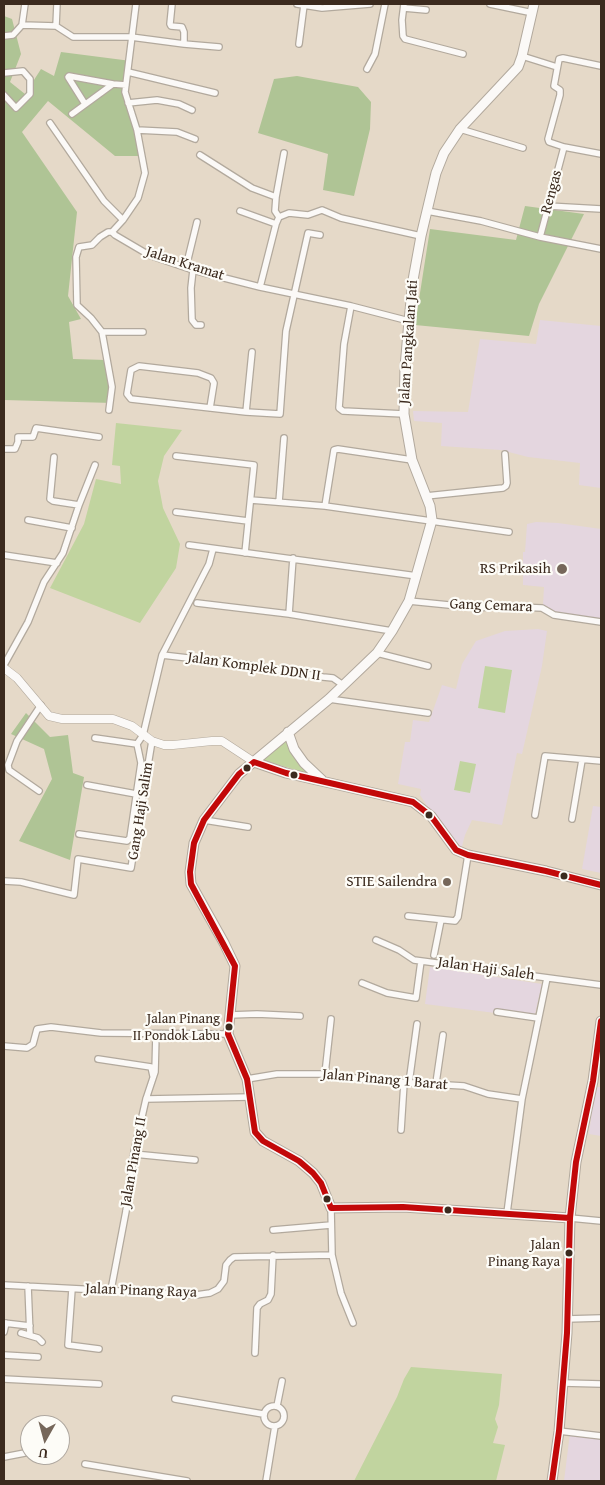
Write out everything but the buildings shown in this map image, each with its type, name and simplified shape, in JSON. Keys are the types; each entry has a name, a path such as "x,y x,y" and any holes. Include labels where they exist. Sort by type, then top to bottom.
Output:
{"main road":[{"name":"Jalan Pangkalan Jati","path":"228,1034 235,966 191,884 190,872 194,843 204,820 238,774 329,699 377,653 389,631 409,602 413,576 428,520 426,496 412,460 404,414 405,367 409,321 413,280 421,236 440,160 460,129 518,67 533,8"},
{"path":"288,732 294,749 304,763 324,782"},
{"path":"254,762 286,773 413,802 431,816 456,850 468,855 546,871 601,885"},
{"path":"552,1481 559,1431 568,1319 571,1207 576,1162 593,1082 601,1021"},
{"path":"228,1034 247,1079 255,1132 263,1141 298,1161 313,1173 321,1183 332,1208 403,1207 570,1218"},
{"path":"558,1218 565,1215 571,1207"}],"street":[{"path":"4,36 14,35 22,25 26,4"},
{"path":"56,26 57,4"},
{"path":"109,410 112,387 102,332 77,305 76,257 79,247 92,245 100,237 108,232 112,232 123,220 138,198 145,173 137,130 125,92 136,4"},
{"path":"172,4 170,24 171,26 182,27 184,44"},
{"path":"299,44 301,4 322,6 370,4"},
{"path":"367,69 376,54 385,4"},
{"path":"490,4 533,8"},
{"path":"426,10 403,5 403,36 405,39 463,54"},
{"path":"22,25 56,26 73,37 131,37 219,47"},
{"path":"522,56 557,67"},
{"path":"601,66 563,58 559,60 554,86 560,90 560,95 548,140 564,147 601,154"},
{"path":"4,73 23,71 30,79 30,94 16,108 4,95"},
{"path":"128,72 215,92"},
{"path":"85,104 68,78 69,76 126,86"},
{"path":"72,114 113,84"},
{"path":"128,104 157,100 179,104 192,110"},
{"path":"50,123 104,201 123,220"},
{"path":"460,129 523,148"},
{"path":"137,130 177,132 196,139"},
{"name":"Rengas","path":"540,237 564,147"},
{"path":"260,287 278,217 275,211 276,197 284,153"},
{"path":"200,155 252,188 276,197"},
{"path":"548,206 601,209"},
{"path":"278,217 288,213 308,215 322,210 341,218 421,236"},
{"path":"240,211 276,224"},
{"path":"427,212 480,221 540,237 601,249"},
{"path":"186,267 197,222"},
{"name":"Jalan Kramat","path":"112,232 149,255 193,270 409,321"},
{"path":"210,408 214,383 211,378 198,373 139,366 131,370 127,394 131,399 210,408 246,412 280,414 286,331 308,234 320,235"},
{"path":"193,270 191,288 192,320 196,325 201,325"},
{"path":"350,306 344,344 339,408 344,411 404,414"},
{"path":"102,332 143,332"},
{"path":"246,412 252,352"},
{"path":"4,449 15,449 18,437 33,437 36,428 99,437"},
{"path":"279,502 284,438"},
{"path":"325,506 334,450 338,449 412,460"},
{"path":"426,496 503,488 507,483 505,454"},
{"path":"176,456 252,464 254,466 245,553"},
{"path":"54,457 50,499 79,505"},
{"path":"95,465 63,553 44,582 28,622 4,667 17,678 50,716 62,719 113,719 132,726 152,741 173,746 212,740 222,742 254,762"},
{"path":"251,500 325,506 510,532"},
{"path":"176,512 248,521"},
{"path":"28,520 72,528"},
{"path":"189,545 413,576"},
{"name":"Jalan Komplek DDN II","path":"143,735 162,655 206,572 213,549"},
{"path":"4,555 56,563"},
{"path":"289,614 293,558"},
{"name":"Gang Cemara","path":"409,602 479,608 494,606 542,608 554,615 601,622"},
{"path":"197,603 289,614 389,631"},
{"path":"377,653 428,666"},
{"name":"Jalan Komplek DDN II","path":"162,655 249,665 334,678 343,684"},
{"path":"329,699 428,713"},
{"path":"39,791 9,770 8,765 18,742 41,704"},
{"path":"79,834 127,841 130,838 141,763 137,744 143,735"},
{"path":"95,738 137,744"},
{"name":"Gang Haji Salim","path":"4,881 21,882 74,895 78,859 131,868 152,741"},
{"path":"535,815 545,756 601,761"},
{"path":"572,819 582,760"},
{"path":"88,785 136,794"},
{"path":"204,820 248,827"},
{"path":"408,916 455,921 458,917 468,855"},
{"path":"434,955 441,920"},
{"name":"Jalan Haji Saleh","path":"376,940 399,950 414,960 601,985"},
{"path":"362,984 387,993 416,998 421,961"},
{"path":"507,1213 522,1099 547,978"},
{"path":"497,1012 538,1018"},
{"path":"230,1015 300,1016"},
{"path":"325,1074 331,1018"},
{"path":"402,1130 406,1083 417,1024"},
{"path":"4,1046 27,1048 33,1044 37,1029 43,1028 101,1033 228,1034"},
{"name":"Jalan Pinang II","path":"110,1290 126,1211 134,1154 146,1099 155,1072 156,1034"},
{"path":"436,1083 443,1035"},
{"path":"98,1058 151,1067 154,1077"},
{"name":"Jalan Pinang 1 Barat","path":"247,1079 277,1074 325,1074 406,1083 436,1083 464,1086 488,1094 522,1099"},
{"path":"146,1099 251,1097"},
{"path":"134,1154 195,1160"},
{"path":"332,1208 332,1255 341,1293 353,1323"},
{"path":"570,1218 601,1220"},
{"path":"274,1230 331,1224"},
{"name":"Jalan Pinang Raya","path":"4,1285 196,1295 210,1293 218,1289 221,1285 226,1265 234,1258 332,1255"},
{"path":"255,1353 257,1308 268,1300 271,1294 273,1256"},
{"path":"28,1286 30,1335"},
{"path":"72,1288 68,1345 99,1349"},
{"path":"568,1319 601,1318"},
{"path":"4,1332 5,1323 30,1326"},
{"path":"21,1333 38,1338 42,1342"},
{"path":"4,1355 38,1357"},
{"path":"4,1379 99,1384"},
{"path":"277,1406 282,1381"},
{"path":"563,1383 601,1384"},
{"path":"175,1399 263,1414"},
{"path":"263,1414 268,1407 277,1406 281,1408 284,1417 283,1421 275,1426 266,1481"},
{"path":"263,1414 266,1423 275,1426"},
{"path":"559,1431 601,1436"},
{"path":"4,1457 20,1453"},
{"path":"85,1464 187,1481"}],"shaded area":[{"path":"540,320 601,326 601,488 579,485 580,463 528,457 501,450 441,446 442,423 414,421 413,411 468,412 480,339 536,344"},
{"name":"RS Prikasih","path":"536,522 601,529 601,622 567,617 551,611 543,605 544,587 523,585 523,552 525,552 527,524"},
{"path":"538,629 547,631 542,666 522,754 517,753 502,825 472,820 461,850 456,850 420,795 421,789 398,784 405,742 410,742 413,720 429,722 442,685 456,689 462,664 476,641 505,631"},
{"path":"593,806 601,807 601,873 582,869"},
{"path":"430,967 542,984 534,1018 425,1004"},
{"path":"595,1087 601,1087 601,1136 589,1134"},
{"path":"570,1433 601,1437 601,1481 564,1481"}],"green space":[{"path":"4,16 12,19 21,54 10,82 25,94 41,69 54,76 61,52 131,61 127,96 144,156 115,156 48,101 22,132 77,212 68,296 81,319 69,322 73,359 106,360 113,403 4,400"},
{"path":"297,76 358,87 371,102 370,129 354,196 323,190 328,154 258,133 274,79"},
{"path":"525,206 584,214 539,304 529,336 415,325 430,229 516,240"},
{"path":"116,423 182,430 164,456 158,481 163,508 180,544 176,568 140,623 50,588 84,524 96,479 121,484 120,466 112,465"},
{"path":"485,666 512,670 505,713 478,708"},
{"path":"26,713 50,737 68,735 73,773 84,777 70,860 19,841 52,779 44,749 11,734"},
{"path":"287,740 301,766 309,774 263,760"},
{"path":"460,761 476,764 470,793 454,790"},
{"path":"411,1367 502,1374 499,1405 495,1419 498,1427 493,1443 505,1445 496,1481 354,1481"}],"transit line":[{"path":"570,1218 403,1207 331,1208 321,1183 313,1173 299,1161 263,1141 255,1132 247,1079 228,1034 235,966 191,884 190,872 194,843 204,820 239,774 254,762 286,773 413,802 431,816 456,850 468,855 546,871 601,885"},
{"path":"552,1481 559,1431 567,1333 570,1218 576,1162 593,1081 601,1021"}],"place":[{"name":"RS Prikasih","path":"562,569"},
{"name":"STIE Sailendra","path":"447,882"},
{"name":"Jalan Pinang II Pondok Labu","path":"229,1027"},
{"name":"Jalan Pinang Raya","path":"569,1253"}]}
